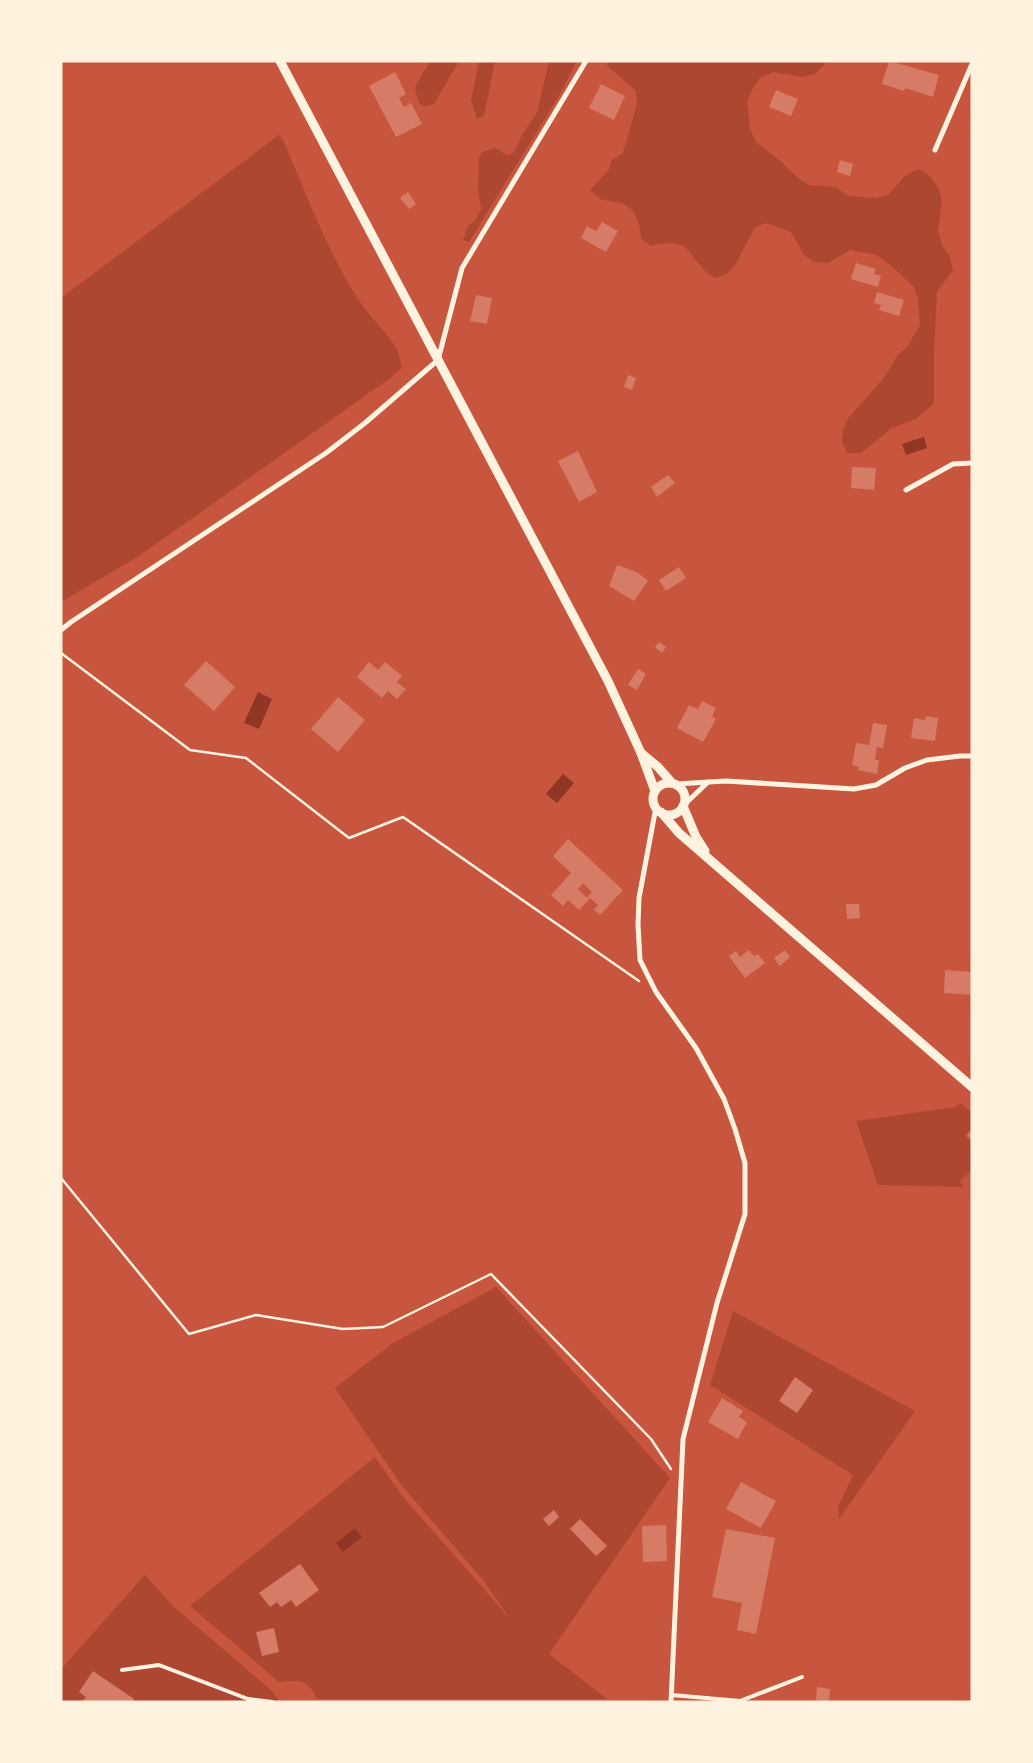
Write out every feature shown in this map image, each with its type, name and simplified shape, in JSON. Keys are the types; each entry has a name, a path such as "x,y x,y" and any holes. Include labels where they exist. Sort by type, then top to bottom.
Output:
{"street":[{"path":"280,61 608,681 641,752 655,792 654,798 659,810 679,832 710,860 972,1087"},
{"path":"61,630 70,622 326,453 365,423 438,360 462,268 586,61"},
{"path":"935,150 972,64"},
{"path":"906,490 952,464 972,463"},
{"path":"641,752 674,784 680,787 685,795 684,805 696,837 710,860"},
{"path":"655,792 664,784 726,780 854,789 876,785 905,768 927,760 972,756"},
{"path":"659,810 670,815 679,812 708,781"},
{"path":"659,810 639,898 640,960 656,992 696,1048 724,1099 736,1129 745,1163 745,1214 717,1303 683,1439 671,1702"}],"lane":[{"path":"122,1670 159,1665 248,1699 272,1702"},
{"path":"672,1695 740,1701 802,1677"}],"path":[{"path":"61,653 190,750 246,758 349,838 403,817 656,992"},
{"path":"61,1178 189,1334 256,1315 343,1329 382,1327 491,1274 651,1439 680,1482"}],"shaded area":[{"path":"430,61 459,61 434,104 428,106 421,105 415,87"},
{"path":"479,61 495,61 484,116 477,119 471,100"},
{"path":"549,61 577,61 560,94 469,242 463,240 469,224 475,221 481,209 478,188 479,158 482,152 495,148 507,155 514,153 522,135 537,113"},
{"path":"607,61 825,61 825,64 815,74 802,77 774,72 761,77 747,101 750,129 756,142 809,185 836,187 848,196 875,198 888,195 905,176 918,169 930,176 939,189 942,202 938,231 942,245 950,257 953,270 937,292 934,403 916,419 892,428 861,453 847,453 842,441 843,429 849,417 884,378 897,356 907,347 920,325 918,299 914,287 877,255 850,250 828,263 814,262 804,255 791,232 767,223 755,227 736,264 727,274 715,278 684,247 666,243 651,246 641,238 639,224 634,212 625,204 600,199 590,190 608,171 612,160 623,153 637,104 636,91 607,66"},
{"path":"279,135 283,140 337,263 360,302 397,351 401,369 139,556 61,602 61,298"},
{"path":"924,437 927,448 906,455 902,444"},
{"path":"258,692 272,699 259,729 244,723"},
{"path":"563,774 574,783 557,803 546,794"},
{"path":"961,1103 972,1113 972,1128 965,1136 972,1143 972,1170 960,1181 963,1187 878,1185 856,1121 955,1107"},
{"path":"496,1287 670,1478 549,1654 607,1699 317,1699 314,1692 302,1682 279,1682 190,1606 375,1457 403,1497 511,1620 483,1580 402,1486 335,1388 393,1343"},
{"path":"733,1311 915,1411 839,1519 838,1507 853,1475 710,1385"},
{"path":"355,1528 362,1537 343,1552 336,1543"},
{"path":"145,1575 174,1607 271,1690 278,1699 278,1702 61,1702 61,1669"}],"building":[{"path":"889,61 939,75 933,97 905,88 904,91 882,84"},
{"path":"395,72 406,94 399,98 404,107 411,103 422,124 396,137 369,86"},
{"path":"601,84 625,96 614,120 589,108"},
{"path":"776,90 798,99 791,116 769,107"},
{"path":"840,160 853,164 850,176 837,172"},
{"path":"408,192 416,204 409,209 400,198"},
{"path":"602,222 618,231 606,252 581,238 587,226 596,231"},
{"path":"856,263 876,269 874,274 881,276 878,287 851,279"},
{"path":"877,292 904,300 899,316 879,310 881,305 874,303"},
{"path":"476,295 492,298 487,324 470,321"},
{"path":"628,375 636,378 632,390 624,387"},
{"path":"578,451 597,492 579,502 558,461"},
{"path":"852,467 876,468 874,490 851,488"},
{"path":"668,475 675,483 657,497 651,487"},
{"path":"617,565 637,572 648,581 634,601 609,586"},
{"path":"679,567 686,578 666,591 659,580"},
{"path":"659,642 666,647 662,653 655,647"},
{"path":"206,661 235,687 214,711 184,685"},
{"path":"369,662 378,670 385,662 402,676 397,682 406,689 397,699 388,691 382,698 357,677"},
{"path":"638,669 646,674 637,690 628,685"},
{"path":"338,697 365,720 338,752 311,729"},
{"path":"702,701 716,708 712,717 716,719 703,742 677,728 689,705 698,709"},
{"path":"926,716 938,718 935,741 911,738 914,718 925,720"},
{"path":"873,723 887,725 883,748 877,747 875,760 879,760 877,774 858,770 859,767 852,765 856,743 869,745"},
{"path":"568,839 623,890 600,915 594,910 598,905 590,898 579,910 568,900 563,906 551,895 571,873 553,856","holes":["583,883 592,892 587,898 578,889"]},
{"path":"846,904 859,904 860,918 847,919"},
{"path":"749,950 754,956 758,954 765,963 745,978 729,956 736,951 740,957"},
{"path":"785,950 790,957 780,966 774,958"},
{"path":"945,970 972,972 972,995 944,993"},
{"path":"972,1130 972,1140 967,1135"},
{"path":"795,1377 813,1390 797,1413 779,1401"},
{"path":"722,1398 743,1411 739,1417 747,1422 738,1439 708,1422"},
{"path":"741,1482 776,1501 761,1528 726,1509"},
{"path":"554,1510 559,1517 549,1526 543,1519"},
{"path":"580,1519 607,1546 596,1556 570,1529"},
{"path":"666,1525 667,1561 643,1562 642,1526"},
{"path":"726,1529 775,1538 756,1634 737,1630 742,1603 712,1597"},
{"path":"300,1564 319,1590 296,1607 291,1600 281,1607 277,1602 270,1607 259,1593"},
{"path":"274,1628 279,1652 262,1656 256,1632"},
{"path":"93,1671 134,1699 133,1702 82,1702 86,1697 79,1692"},
{"path":"817,1687 830,1689 829,1702 816,1700"}]}
